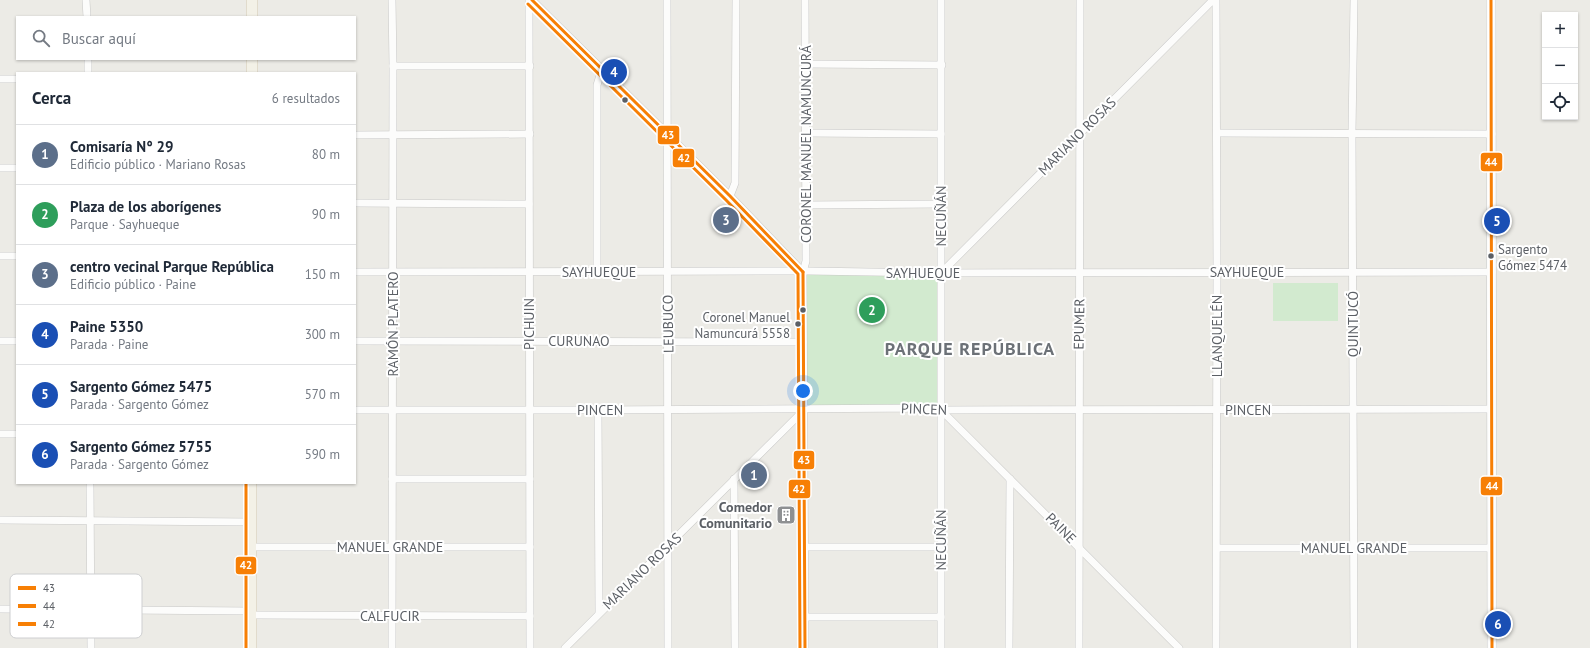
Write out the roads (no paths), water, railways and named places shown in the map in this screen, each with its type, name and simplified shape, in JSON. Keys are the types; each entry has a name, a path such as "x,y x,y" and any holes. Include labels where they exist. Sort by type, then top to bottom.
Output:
{"main road":[{"path":"252,0 252,16"},
{"path":"1492,0 1492,648"},
{"path":"252,60 252,72"},
{"path":"251,484 251,648"}],"street":[{"path":"86,0 87,16"},
{"name":"RAMÓN PLATERO","path":"392,0 392,648"},
{"name":"PICHUIN","path":"529,0 530,648"},
{"path":"532,0 730,196 803,272"},
{"name":"LEUBUCO","path":"667,0 668,648"},
{"path":"730,196 735,183 736,0"},
{"name":"CORONEL MANUEL NAMUNCURÁ","path":"805,0 806,261 803,272 805,648"},
{"name":"NECUÑÁN","path":"941,0 941,648"},
{"name":"EPUMER","path":"1079,648 1078,410 1080,273 1080,0"},
{"name":"MARIANO ROSAS","path":"941,273 1214,0"},
{"name":"LLANQUELÉN","path":"1214,0 1217,133 1216,648"},
{"name":"QUINTUCÓ","path":"1354,0 1352,132 1354,648"},
{"path":"88,60 88,72"},
{"path":"806,64 942,65"},
{"path":"393,66 530,66"},
{"path":"597,272 597,85 602,69"},
{"path":"0,79 16,79"},
{"path":"1217,133 1352,132 1492,134"},
{"path":"805,133 941,134"},
{"path":"356,135 530,134"},
{"path":"0,168 16,168"},
{"path":"356,203 529,204"},
{"path":"806,205 941,204"},
{"path":"0,256 16,256"},
{"name":"SAYHUEQUE","path":"356,272 1492,272"},
{"path":"0,341 16,341"},
{"name":"CURUNAO","path":"356,341 803,342"},
{"name":"PINCEN","path":"356,410 804,410 931,408 941,410 1492,409"},
{"path":"598,410 599,612"},
{"name":"MARIANO ROSAS","path":"565,648 599,612 668,547 804,410"},
{"name":"PAINE","path":"941,410 1179,648"},
{"path":"0,434 16,434"},
{"path":"392,479 530,479"},
{"path":"734,479 735,648"},
{"path":"1009,648 1010,479"},
{"path":"90,484 91,574"},
{"path":"0,520 250,522"},
{"name":"MANUEL GRANDE","path":"251,547 530,547"},
{"path":"805,547 941,547"},
{"name":"MANUEL GRANDE","path":"1217,548 1492,548"},
{"name":"CALFUCIR","path":"0,609 10,609"},
{"name":"CALFUCIR","path":"142,611 392,616 530,616"},
{"path":"805,617 941,617"}],"place":[{"name":"Paine 5350","path":"614,72"},
{"name":"centro vecinal Parque República","path":"726,220"},
{"name":"Sargento Gómez 5475","path":"1497,221"},
{"name":"Sargento Gómez 5474","path":"1491,256"},
{"name":"Plaza de los aborígenes","path":"872,310"},
{"name":"Coronel Manuel Namuncurá 5558","path":"798,324"},
{"name":"Comisaría N° 29","path":"754,475"},
{"name":"Comedor Comunitario","path":"786,515"},
{"name":"Sargento Gómez 5755","path":"1498,624"}],"district":[{"name":"PARQUE REPÚBLICA","path":"970,348"}]}
